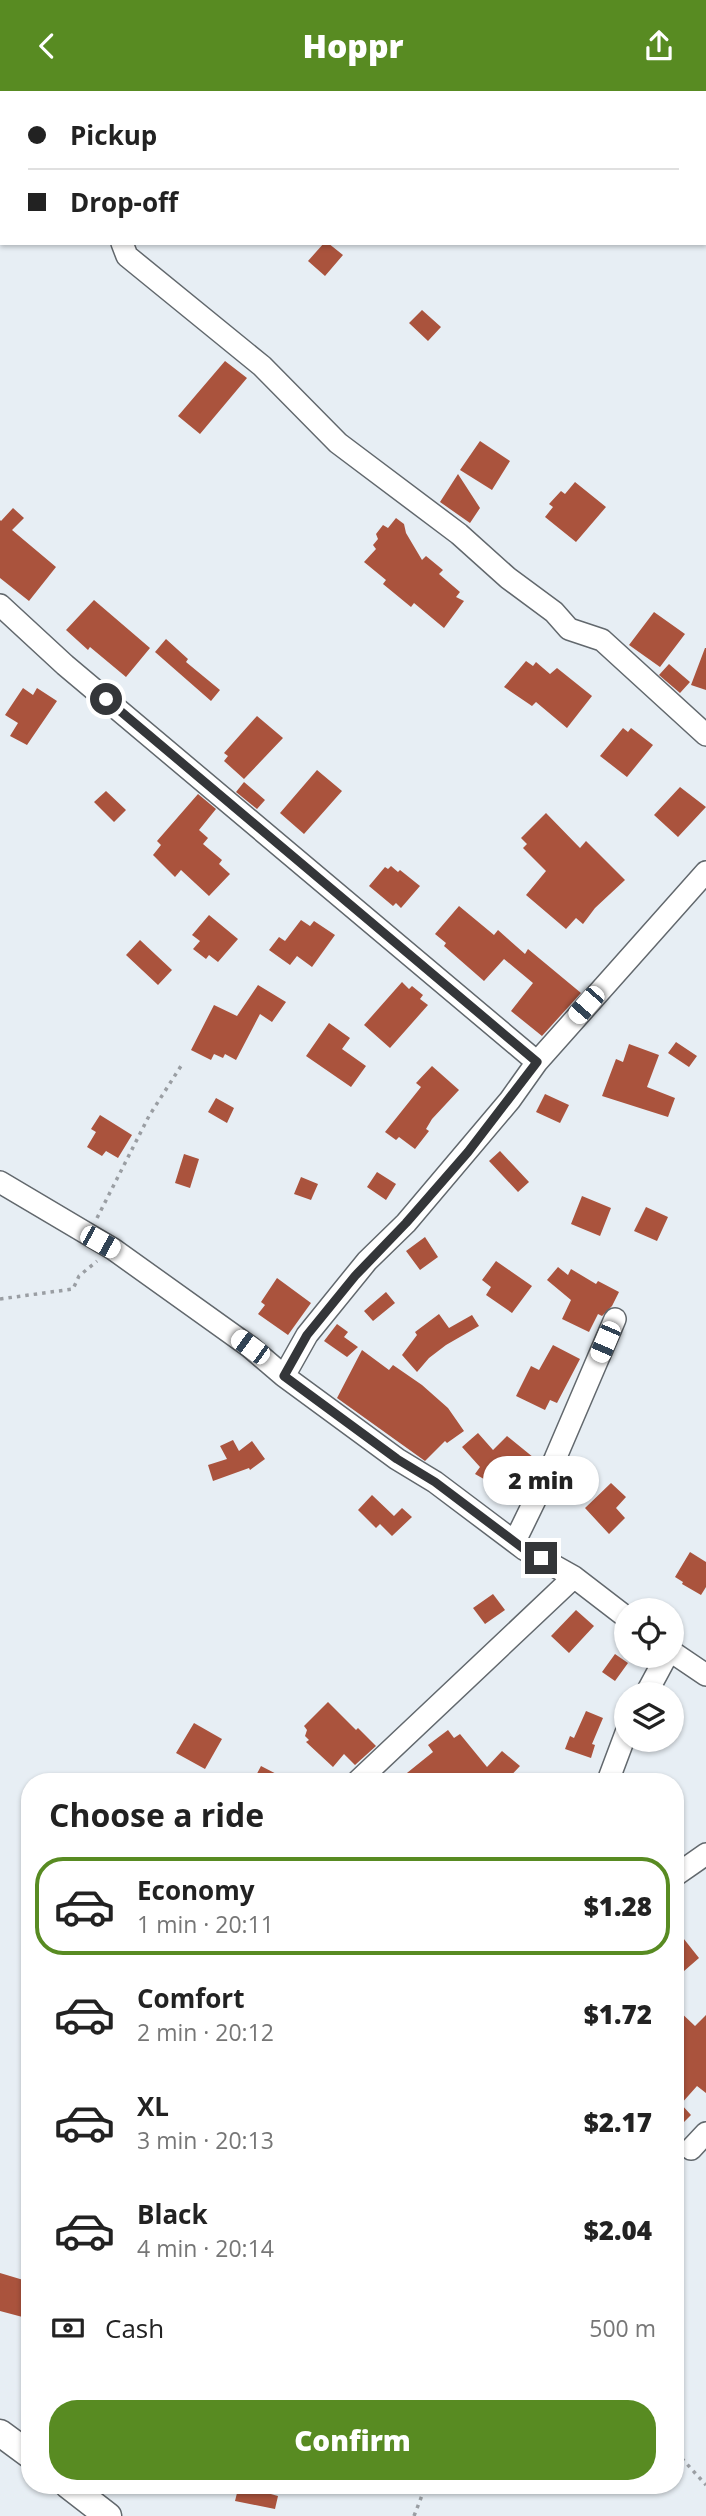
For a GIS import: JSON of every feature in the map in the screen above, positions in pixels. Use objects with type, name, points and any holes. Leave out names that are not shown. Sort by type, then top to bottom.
[{"type":"street","points":[[123,245],[127,256],[262,366],[338,443],[459,534],[508,578],[554,613],[569,629],[602,640],[610,646],[706,735]]},
{"type":"street","points":[[0,605],[65,665],[537,1062]]},
{"type":"street","points":[[284,1376],[307,1335],[367,1261],[406,1223],[468,1152],[537,1062],[706,872]]},
{"type":"street","points":[[0,1182],[113,1249],[250,1347],[284,1376],[397,1459],[435,1482],[515,1542],[574,1577],[614,1608]]},
{"type":"street","points":[[515,1542],[555,1459],[614,1319]]},
{"type":"street","points":[[366,1773],[574,1577]]},
{"type":"street","points":[[684,1660],[706,1675]]},
{"type":"street","points":[[611,1773],[619,1752]]},
{"type":"street","points":[[684,1869],[706,1854]]},
{"type":"street","points":[[691,2149],[706,2133]]},
{"type":"street","points":[[0,2433],[21,2448]]},
{"type":"street","points":[[80,2494],[108,2516]]},
{"type":"path","points":[[88,1235],[149,1116],[181,1066]]},
{"type":"path","points":[[0,1299],[74,1289],[79,1276],[113,1249]]},
{"type":"path","points":[[684,2461],[706,2485]]},
{"type":"path","points":[[414,2516],[423,2494]]},
{"type":"building","points":[[322,245],[330,245],[343,255],[325,276],[308,261]]},
{"type":"building","points":[[422,310],[441,327],[428,341],[409,323]]},
{"type":"building","points":[[225,361],[247,378],[200,434],[178,416]]},
{"type":"building","points":[[480,441],[510,461],[492,490],[460,470]]},
{"type":"building","points":[[458,474],[480,508],[470,523],[440,502]]},
{"type":"building","points":[[575,482],[606,507],[576,542],[545,517],[553,507],[549,504],[561,491],[565,494]]},
{"type":"building","points":[[13,508],[24,518],[12,530],[56,567],[29,601],[0,578],[0,520]]},
{"type":"building","points":[[396,518],[404,524],[406,533],[422,560],[426,556],[443,570],[439,574],[460,592],[456,597],[464,601],[444,628],[414,603],[411,607],[383,584],[386,580],[364,562],[376,549],[373,545],[378,539],[376,534],[383,525],[388,528]]},
{"type":"building","points":[[94,600],[150,648],[126,677],[90,647],[88,650],[66,630]]},
{"type":"building","points":[[654,612],[685,634],[660,667],[629,645]]},
{"type":"building","points":[[166,639],[188,659],[186,662],[220,690],[211,701],[155,652]]},
{"type":"building","points":[[706,648],[706,690],[691,685]]},
{"type":"building","points":[[526,661],[533,666],[536,662],[550,674],[557,668],[592,696],[567,728],[536,702],[532,706],[504,687]]},
{"type":"building","points":[[669,664],[690,682],[680,693],[659,675]]},
{"type":"building","points":[[23,688],[33,695],[37,688],[57,701],[27,745],[10,736],[18,723],[5,715]]},
{"type":"building","points":[[257,716],[283,738],[244,779],[224,761],[228,756],[224,753]]},
{"type":"building","points":[[623,728],[628,732],[631,728],[653,745],[627,777],[600,756]]},
{"type":"building","points":[[317,770],[342,791],[304,834],[280,813]]},
{"type":"building","points":[[244,782],[265,800],[257,809],[236,792]]},
{"type":"building","points":[[680,787],[706,807],[678,837],[654,815]]},
{"type":"building","points":[[106,791],[126,810],[114,822],[94,802]]},
{"type":"building","points":[[198,794],[216,809],[199,830],[208,838],[203,844],[222,860],[219,864],[230,874],[209,896],[181,870],[175,877],[153,855],[161,845],[157,841]]},
{"type":"building","points":[[546,813],[580,848],[586,841],[625,880],[595,908],[583,924],[576,918],[566,929],[526,895],[546,871],[523,848],[527,844],[521,838]]},
{"type":"building","points":[[391,866],[420,886],[401,908],[396,903],[393,906],[369,886],[385,867],[388,869]]},
{"type":"building","points":[[459,906],[494,935],[498,930],[525,954],[528,949],[581,993],[542,1036],[511,1011],[533,983],[504,959],[484,981],[444,946],[446,943],[435,934]]},
{"type":"building","points":[[209,915],[238,939],[218,962],[209,955],[206,959],[193,949],[200,941],[192,935]]},
{"type":"building","points":[[301,920],[310,926],[314,921],[335,935],[312,967],[297,956],[290,965],[269,950],[279,937],[285,941]]},
{"type":"building","points":[[140,940],[172,970],[158,985],[126,955]]},
{"type":"building","points":[[402,982],[409,989],[412,986],[423,995],[420,999],[428,1005],[390,1048],[364,1025]]},
{"type":"building","points":[[258,985],[286,1002],[272,1022],[260,1014],[236,1060],[225,1054],[223,1058],[214,1054],[211,1060],[191,1050],[214,1005],[237,1016]]},
{"type":"building","points":[[329,1023],[350,1038],[342,1049],[366,1066],[351,1087],[306,1056]]},
{"type":"building","points":[[676,1042],[697,1056],[689,1067],[668,1053]]},
{"type":"building","points":[[629,1044],[659,1055],[647,1087],[675,1098],[668,1117],[602,1096],[616,1059],[623,1062]]},
{"type":"building","points":[[432,1066],[459,1090],[432,1119],[426,1129],[429,1131],[415,1149],[399,1137],[396,1140],[385,1132],[421,1087],[416,1083]]},
{"type":"building","points":[[545,1094],[569,1105],[560,1123],[536,1112]]},
{"type":"building","points":[[216,1098],[234,1108],[227,1123],[208,1112]]},
{"type":"building","points":[[100,1115],[132,1135],[118,1158],[106,1151],[102,1156],[87,1147],[96,1132],[91,1129]]},
{"type":"building","points":[[500,1151],[529,1182],[518,1192],[489,1161]]},
{"type":"building","points":[[184,1154],[199,1159],[190,1188],[175,1183]]},
{"type":"building","points":[[377,1172],[396,1184],[386,1200],[367,1187]]},
{"type":"building","points":[[301,1177],[318,1184],[311,1200],[294,1194]]},
{"type":"building","points":[[582,1196],[611,1208],[600,1236],[571,1224]]},
{"type":"building","points":[[646,1207],[668,1217],[657,1241],[634,1231]]},
{"type":"building","points":[[425,1237],[438,1257],[420,1270],[406,1251]]},
{"type":"building","points":[[496,1261],[532,1286],[512,1313],[486,1295],[491,1287],[482,1280]]},
{"type":"building","points":[[558,1267],[568,1275],[571,1269],[596,1284],[598,1281],[619,1292],[612,1306],[602,1316],[598,1314],[589,1332],[562,1319],[571,1300],[547,1280]]},
{"type":"building","points":[[277,1278],[311,1303],[288,1335],[258,1314],[265,1305],[261,1302]]},
{"type":"building","points":[[386,1292],[395,1303],[373,1321],[364,1311]]},
{"type":"building","points":[[439,1314],[449,1328],[472,1315],[479,1326],[446,1345],[417,1372],[402,1355],[417,1335],[415,1332]]},
{"type":"building","points":[[337,1324],[348,1332],[344,1337],[358,1347],[347,1357],[324,1341]]},
{"type":"building","points":[[553,1345],[580,1359],[557,1403],[550,1400],[545,1410],[516,1396],[531,1366],[539,1370]]},
{"type":"building","points":[[362,1350],[389,1370],[393,1365],[422,1385],[448,1408],[464,1431],[447,1443],[445,1441],[425,1461],[337,1398]]},
{"type":"building","points":[[478,1433],[493,1450],[507,1436],[539,1462],[520,1501],[517,1500],[516,1503],[494,1492],[498,1487],[475,1474],[480,1467],[462,1447]]},
{"type":"building","points":[[233,1440],[239,1451],[252,1441],[265,1459],[250,1470],[249,1468],[213,1481],[208,1465],[227,1459],[220,1446]]},
{"type":"building","points":[[611,1483],[626,1497],[616,1508],[625,1518],[609,1534],[585,1508]]},
{"type":"building","points":[[372,1495],[394,1516],[402,1508],[412,1517],[392,1536],[380,1524],[376,1528],[358,1510]]},
{"type":"building","points":[[690,1552],[706,1562],[706,1587],[701,1595],[675,1577]]},
{"type":"building","points":[[493,1594],[505,1610],[485,1624],[473,1608]]},
{"type":"building","points":[[576,1610],[594,1626],[569,1653],[551,1636]]},
{"type":"building","points":[[614,1655],[614,1668],[624,1668],[615,1681],[602,1672]]},
{"type":"building","points":[[328,1702],[376,1746],[355,1765],[344,1754],[333,1767],[306,1742],[309,1740],[305,1736],[307,1730],[304,1726]]},
{"type":"building","points":[[586,1711],[603,1718],[592,1744],[595,1745],[591,1758],[565,1749],[570,1736],[574,1738]]},
{"type":"building","points":[[194,1723],[222,1739],[205,1769],[176,1753]]},
{"type":"building","points":[[448,1730],[454,1738],[460,1734],[487,1767],[502,1751],[520,1766],[513,1773],[407,1773],[433,1752],[428,1745]]},
{"type":"building","points":[[261,1766],[275,1773],[257,1773]]},
{"type":"building","points":[[684,1939],[699,1958],[684,1971]]},
{"type":"building","points":[[706,2015],[706,2093],[697,2086],[684,2101],[684,2016],[695,2026]]},
{"type":"building","points":[[684,2107],[691,2115],[684,2122]]},
{"type":"building","points":[[0,2273],[21,2279],[21,2317],[0,2311]]},
{"type":"building","points":[[237,2494],[278,2496],[275,2509],[235,2501]]},
{"type":"route","points":[[106,699],[537,1062],[468,1152],[406,1223],[367,1261],[307,1335],[284,1376],[397,1459],[435,1482],[524,1549],[541,1558]]}]
